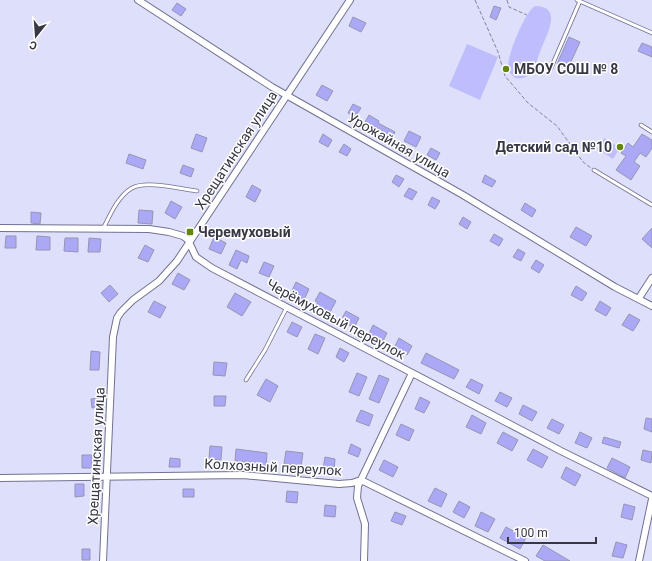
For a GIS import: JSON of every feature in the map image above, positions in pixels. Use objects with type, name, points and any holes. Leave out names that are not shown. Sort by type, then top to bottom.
[{"type":"street","name":"Урожайная улица","points":[[138,0],[211,49],[272,87],[463,195],[615,287],[652,306]]},
{"type":"street","name":"Хрещатинская улица","points":[[103,561],[113,337],[117,318],[133,300],[170,271],[286,94],[350,0]]},
{"type":"street","name":"Черёмуховый переулок","points":[[0,228],[149,229],[183,236],[188,240],[196,257],[202,262],[561,451],[652,497]]},
{"type":"street","points":[[639,298],[652,278]]},
{"type":"street","points":[[364,561],[365,524],[357,492],[361,480],[412,372]]},
{"type":"street","name":"Колхозный переулок","points":[[0,478],[243,474],[339,484],[352,483],[361,480],[525,561]]},
{"type":"street","points":[[639,561],[652,497]]},
{"type":"lane","points":[[551,68],[579,0],[652,33]]},
{"type":"lane","points":[[641,125],[652,132]]},
{"type":"lane","points":[[594,170],[652,206]]},
{"type":"lane","points":[[103,229],[111,213],[123,196],[132,188],[149,185],[197,191]]},
{"type":"lane","points":[[246,380],[265,350],[287,307]]},
{"type":"path","points":[[475,0],[498,52],[505,76],[528,103],[557,126],[583,162],[594,170]]},
{"type":"path","points":[[507,0],[509,7],[527,15]]},
{"type":"shaded area","points":[[535,6],[544,7],[549,11],[551,23],[533,70],[524,78],[515,78],[508,71],[510,57],[521,26]]},
{"type":"shaded area","points":[[467,44],[498,57],[480,100],[449,86]]},
{"type":"shaded area","points":[[604,138],[620,148],[613,159],[597,149]]},
{"type":"building","points":[[177,3],[186,9],[181,16],[172,10]]},
{"type":"building","points":[[494,6],[501,8],[496,20],[490,17]]},
{"type":"building","points":[[353,17],[366,23],[361,32],[349,26]]},
{"type":"building","points":[[569,37],[580,42],[568,68],[557,64]]},
{"type":"building","points":[[642,43],[652,47],[652,57],[638,51]]},
{"type":"building","points":[[322,85],[333,91],[327,101],[316,95]]},
{"type":"building","points":[[353,104],[361,108],[355,117],[348,113]]},
{"type":"building","points":[[369,115],[379,121],[378,123],[395,132],[392,139],[381,133],[383,131],[365,122]]},
{"type":"building","points":[[409,131],[421,137],[416,147],[404,141]]},
{"type":"building","points":[[196,134],[207,138],[202,152],[191,148]]},
{"type":"building","points":[[323,134],[332,140],[328,147],[319,142]]},
{"type":"building","points":[[642,134],[652,140],[652,148],[646,157],[640,153],[634,162],[640,166],[631,180],[616,170],[626,156],[621,153],[628,143],[633,147]]},
{"type":"building","points":[[344,144],[351,149],[347,156],[339,152]]},
{"type":"building","points":[[431,148],[440,153],[436,160],[427,155]]},
{"type":"building","points":[[129,154],[146,160],[143,169],[126,163]]},
{"type":"building","points":[[183,165],[194,169],[191,177],[180,173]]},
{"type":"building","points":[[396,175],[404,179],[399,187],[392,182]]},
{"type":"building","points":[[485,175],[496,181],[492,187],[482,182]]},
{"type":"building","points":[[252,185],[261,190],[255,202],[246,197]]},
{"type":"building","points":[[409,188],[417,192],[412,200],[404,196]]},
{"type":"building","points":[[432,197],[440,201],[435,209],[428,205]]},
{"type":"building","points":[[171,201],[182,207],[175,219],[165,213]]},
{"type":"building","points":[[525,203],[536,210],[532,217],[521,210]]},
{"type":"building","points":[[139,210],[153,211],[152,224],[138,223]]},
{"type":"building","points":[[31,212],[41,213],[40,224],[31,223]]},
{"type":"building","points":[[463,217],[471,222],[467,229],[459,224]]},
{"type":"building","points":[[576,227],[592,236],[586,246],[570,237]]},
{"type":"building","points":[[652,228],[652,248],[642,239]]},
{"type":"building","points":[[494,234],[503,239],[499,246],[490,241]]},
{"type":"building","points":[[6,236],[16,236],[16,248],[5,248]]},
{"type":"building","points":[[37,236],[50,237],[50,250],[36,250]]},
{"type":"building","points":[[214,237],[226,243],[221,254],[209,249]]},
{"type":"building","points":[[65,238],[78,238],[78,252],[64,251]]},
{"type":"building","points":[[89,238],[101,239],[100,252],[88,252]]},
{"type":"building","points":[[145,245],[154,250],[148,262],[138,258]]},
{"type":"building","points":[[518,249],[525,253],[521,261],[513,257]]},
{"type":"building","points":[[236,250],[249,256],[247,263],[241,260],[237,269],[229,265]]},
{"type":"building","points":[[536,260],[544,265],[539,273],[531,268]]},
{"type":"building","points":[[264,262],[274,266],[269,277],[259,273]]},
{"type":"building","points":[[178,273],[190,280],[184,290],[172,284]]},
{"type":"building","points":[[296,282],[309,289],[303,302],[290,295]]},
{"type":"building","points":[[110,285],[118,294],[109,302],[101,293]]},
{"type":"building","points":[[576,286],[587,293],[582,301],[571,295]]},
{"type":"building","points":[[320,292],[336,301],[330,312],[316,305],[318,302],[315,301]]},
{"type":"building","points":[[235,293],[251,302],[242,316],[227,307]]},
{"type":"building","points":[[154,301],[166,307],[160,318],[148,312]]},
{"type":"building","points":[[600,301],[611,308],[606,316],[595,310]]},
{"type":"building","points":[[346,311],[359,318],[354,328],[341,320]]},
{"type":"building","points":[[629,314],[640,320],[633,331],[622,325]]},
{"type":"building","points":[[292,322],[302,327],[297,337],[287,332]]},
{"type":"building","points":[[373,325],[387,333],[382,343],[368,336]]},
{"type":"building","points":[[315,334],[325,338],[318,354],[308,349]]},
{"type":"building","points":[[399,338],[412,346],[407,355],[394,348]]},
{"type":"building","points":[[340,348],[349,353],[344,362],[336,357]]},
{"type":"building","points":[[91,351],[100,352],[99,370],[90,370]]},
{"type":"building","points":[[426,353],[459,370],[454,379],[421,363]]},
{"type":"building","points":[[214,362],[227,363],[225,376],[213,375]]},
{"type":"building","points":[[357,373],[367,377],[359,396],[349,392]]},
{"type":"building","points":[[379,375],[389,379],[379,403],[369,399]]},
{"type":"building","points":[[266,379],[278,386],[270,402],[257,395]]},
{"type":"building","points":[[471,379],[483,385],[479,394],[466,387]]},
{"type":"building","points":[[500,392],[512,398],[507,407],[495,401]]},
{"type":"building","points":[[214,396],[226,396],[225,406],[214,406]]},
{"type":"building","points":[[420,397],[430,402],[424,413],[415,409]]},
{"type":"building","points":[[100,398],[101,407],[92,408],[91,399]]},
{"type":"building","points":[[523,405],[537,412],[532,421],[519,414]]},
{"type":"building","points":[[361,410],[373,415],[369,426],[356,421]]},
{"type":"building","points":[[472,415],[486,423],[481,434],[466,427]]},
{"type":"building","points":[[646,418],[652,419],[652,432],[644,429]]},
{"type":"building","points":[[552,419],[564,425],[559,434],[547,428]]},
{"type":"building","points":[[401,424],[414,430],[409,441],[396,435]]},
{"type":"building","points":[[503,432],[518,440],[512,451],[497,443]]},
{"type":"building","points":[[580,432],[592,438],[587,448],[575,443]]},
{"type":"building","points":[[604,437],[621,442],[619,448],[602,443]]},
{"type":"building","points":[[351,444],[361,449],[358,457],[348,453]]},
{"type":"building","points":[[210,446],[222,447],[221,460],[209,459]]},
{"type":"building","points":[[236,449],[267,453],[266,466],[256,465],[256,463],[235,461]]},
{"type":"building","points":[[533,449],[548,457],[542,468],[527,460]]},
{"type":"building","points":[[643,450],[652,452],[651,463],[641,460]]},
{"type":"building","points":[[286,451],[303,453],[301,466],[284,464]]},
{"type":"building","points":[[82,455],[92,455],[92,468],[82,468]]},
{"type":"building","points":[[325,457],[335,459],[334,471],[323,469]]},
{"type":"building","points":[[170,458],[180,459],[180,467],[169,467]]},
{"type":"building","points":[[612,458],[630,467],[625,478],[607,468]]},
{"type":"building","points":[[384,460],[398,467],[393,477],[379,470]]},
{"type":"building","points":[[566,467],[581,475],[575,486],[561,478]]},
{"type":"building","points":[[75,484],[84,484],[84,496],[75,497]]},
{"type":"building","points":[[435,488],[447,494],[441,507],[428,501]]},
{"type":"building","points":[[183,489],[194,489],[194,497],[183,497]]},
{"type":"building","points":[[287,491],[298,492],[297,503],[286,502]]},
{"type":"building","points":[[459,501],[470,507],[464,518],[453,512]]},
{"type":"building","points":[[624,504],[635,507],[632,520],[621,517]]},
{"type":"building","points":[[325,505],[336,506],[335,517],[324,516]]},
{"type":"building","points":[[395,512],[406,516],[402,525],[391,521]]},
{"type":"building","points":[[481,512],[495,519],[488,532],[475,526]]},
{"type":"building","points":[[506,527],[526,538],[520,549],[500,538]]},
{"type":"building","points":[[616,542],[627,545],[623,558],[612,556]]},
{"type":"building","points":[[543,545],[570,561],[545,561],[536,556]]},
{"type":"building","points":[[82,549],[90,549],[90,560],[82,560]]},
{"type":"place","name":"МБОУ СОШ № 8","points":[[506,69]]},
{"type":"place","name":"Детский сад №10","points":[[620,147]]},
{"type":"place","name":"Черемуховый","points":[[190,232]]}]
